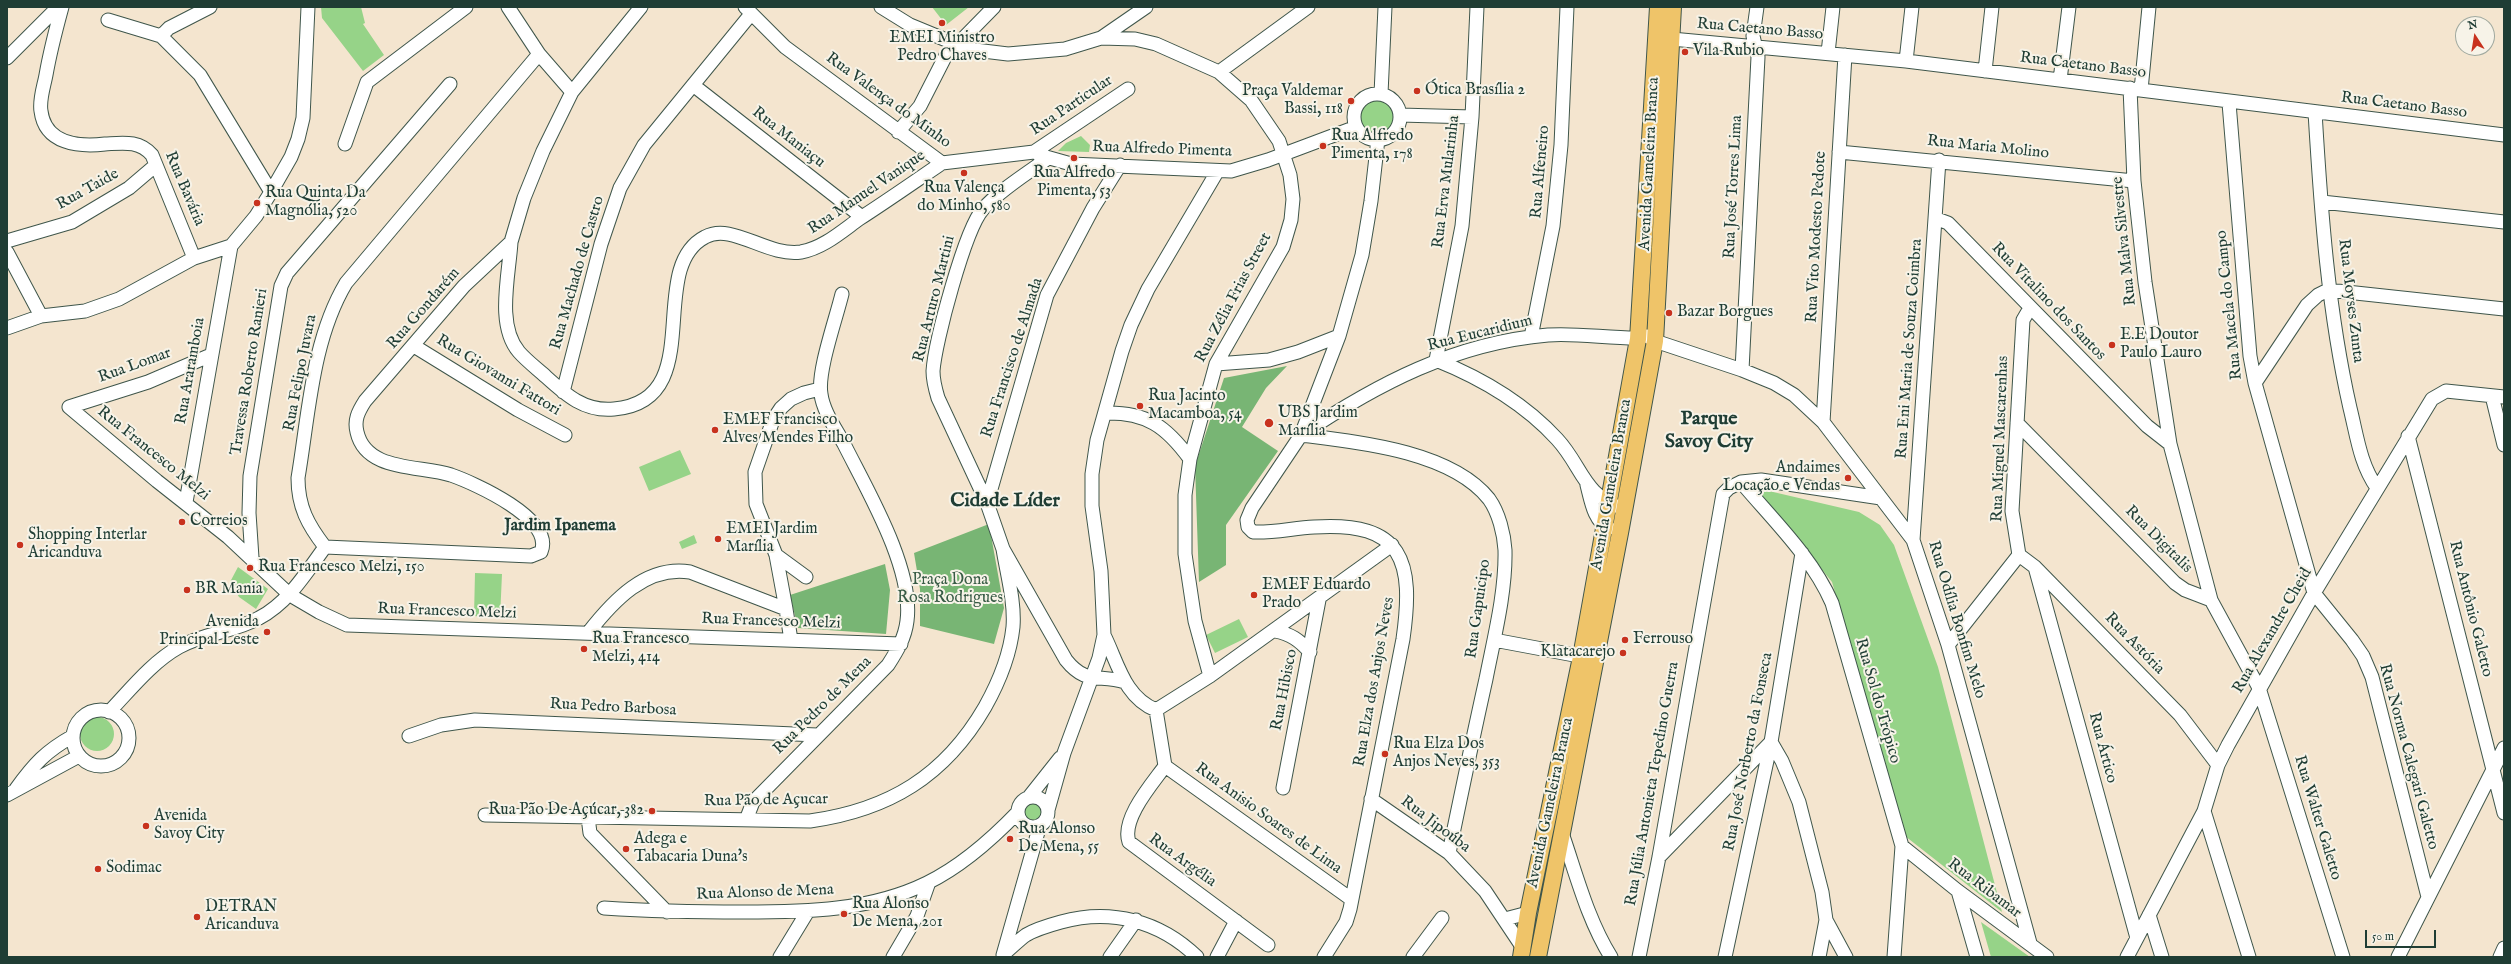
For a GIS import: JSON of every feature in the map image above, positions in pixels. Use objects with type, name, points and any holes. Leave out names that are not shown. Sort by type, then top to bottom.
[{"type":"main road","name":"Avenida Gameleira Branca","points":[[1522,952],[1528,913],[1550,812],[1620,533],[1655,341],[1664,38],[1658,7]]},
{"type":"main road","name":"Avenida Gameleira Branca","points":[[1538,957],[1567,816],[1604,526],[1638,339],[1664,38],[1673,7]]},
{"type":"main road","points":[[1550,812],[1567,816]]},
{"type":"street","points":[[7,58],[58,7]]},
{"type":"street","name":"Rua Bavária","points":[[62,7],[43,92],[41,111],[46,127],[59,139],[71,144],[88,146],[136,143],[146,147],[152,155],[194,258]]},
{"type":"street","points":[[161,36],[169,28],[210,7]]},
{"type":"street","points":[[7,328],[41,316],[85,311],[119,299],[194,258],[231,246],[256,216],[291,157],[303,118],[308,7]]},
{"type":"street","points":[[345,144],[367,82],[466,7]]},
{"type":"street","points":[[508,7],[539,54],[572,92]]},
{"type":"street","points":[[511,242],[524,198],[543,151],[572,92],[641,7]]},
{"type":"street","name":"Rua Zélia Frias Street","points":[[881,7],[910,26],[975,50],[1008,54],[1035,53],[1065,49],[1101,38],[1135,39],[1156,44],[1219,72],[1251,100],[1272,128],[1284,153],[1293,199],[1291,220],[1283,247],[1216,364],[1190,459],[1184,496],[1185,554],[1195,621],[1210,676]]},
{"type":"street","points":[[898,132],[920,106],[945,57],[956,44],[994,7]]},
{"type":"street","points":[[1101,38],[1146,7]]},
{"type":"street","points":[[1219,72],[1308,7]]},
{"type":"street","points":[[1381,94],[1384,7]]},
{"type":"street","name":"Rua Erva Mularinha","points":[[1436,360],[1462,226],[1472,117],[1477,7]]},
{"type":"street","name":"Rua Alfeneiro","points":[[1531,337],[1553,226],[1561,145],[1567,7]]},
{"type":"street","name":"Rua José Torres Lima","points":[[1742,370],[1758,57],[1753,36],[1757,7]]},
{"type":"street","points":[[1828,53],[1833,7]]},
{"type":"street","points":[[1906,61],[1912,7]]},
{"type":"street","points":[[1985,71],[1992,7]]},
{"type":"street","points":[[2060,80],[2069,7]]},
{"type":"street","name":"Rua Malva Silvestre","points":[[2150,7],[2135,89],[2134,181],[2145,282],[2170,444],[2211,600]]},
{"type":"street","name":"Rua Machado de Castro","points":[[563,392],[601,244],[620,188],[644,145],[693,85],[748,10]]},
{"type":"street","name":"Rua Valença do Minho","points":[[748,10],[784,47],[942,163],[1034,152]]},
{"type":"street","points":[[108,20],[161,36],[200,75],[271,192]]},
{"type":"street","name":"Rua Caetano Basso","points":[[1664,38],[1906,61],[2135,89],[2229,103],[2504,135]]},
{"type":"street","name":"Rua Felipo Juvara","points":[[325,547],[304,515],[298,494],[298,478],[319,351],[328,317],[346,283],[539,54]]},
{"type":"street","name":"Rua Vito Modesto Pedote","points":[[1823,422],[1845,55]]},
{"type":"street","name":"Travessa Roberto Ranieri","points":[[252,558],[249,513],[250,476],[281,286],[288,273],[450,84]]},
{"type":"street","name":"Rua Maniaçu","points":[[693,85],[862,217]]},
{"type":"street","name":"Rua Particular","points":[[1034,152],[1128,89]]},
{"type":"street","points":[[1381,94],[1394,102],[1400,115],[1396,129],[1385,138],[1378,140],[1365,136],[1356,127],[1354,113],[1361,100],[1367,96],[1381,94]]},
{"type":"street","name":"Rua Macela do Campo","points":[[2229,103],[2250,356],[2255,383],[2314,593]]},
{"type":"street","name":"Rua Moyses Zunta","points":[[2315,112],[2328,290],[2340,366],[2362,463],[2377,488]]},
{"type":"street","points":[[1400,115],[1472,117]]},
{"type":"street","name":"Rua Alfredo Pimenta","points":[[1034,152],[1048,158],[1071,164],[1120,165],[1217,172],[1231,171],[1250,166],[1356,127]]},
{"type":"street","points":[[1156,710],[1210,676],[1275,631],[1392,545],[1374,534],[1342,526],[1259,532],[1250,530],[1247,520],[1252,508],[1301,436],[1339,336],[1362,255],[1371,201],[1378,140]]},
{"type":"street","name":"Rua Maria Molino","points":[[1839,152],[1940,160],[2134,181]]},
{"type":"street","name":"Rua Arturo Martini","points":[[1048,158],[997,197],[976,219],[969,234],[936,352],[933,383],[938,398],[987,503],[1003,549],[1066,660],[1075,672],[1092,678]]},
{"type":"street","name":"Rua Eni Maria de Souza Coimbra","points":[[1913,540],[1940,160]]},
{"type":"street","name":"Rua Manuel Vanique","points":[[511,242],[505,323],[519,352],[563,392],[587,407],[604,410],[623,408],[640,402],[653,392],[666,372],[672,348],[676,293],[682,264],[686,253],[706,236],[718,232],[729,233],[769,249],[798,252],[814,249],[942,163]]},
{"type":"street","name":"Rua Taide","points":[[7,241],[72,222],[129,188],[156,165]]},
{"type":"street","name":"Rua Francisco de Almada","points":[[987,503],[1047,295],[1093,208],[1120,165]]},
{"type":"street","points":[[1003,955],[1040,826],[1046,820],[1064,753],[1092,678],[1104,635],[1100,571],[1092,506],[1093,468],[1097,440],[1122,351],[1148,289],[1217,172]]},
{"type":"street","points":[[2322,202],[2504,222]]},
{"type":"street","name":"Rua Vitalino dos Santos","points":[[1937,219],[1948,223],[2147,426],[2170,444]]},
{"type":"street","name":"Rua Gondarém","points":[[325,547],[531,556],[541,552],[543,544],[538,529],[510,505],[475,484],[449,475],[382,461],[373,457],[359,441],[356,422],[360,408],[464,286],[511,242]]},
{"type":"street","name":"Rua Araramboia","points":[[186,502],[231,246]]},
{"type":"street","points":[[7,252],[41,316]]},
{"type":"street","points":[[2255,383],[2307,305],[2318,295],[2328,290],[2504,309]]},
{"type":"street","name":"Rua Pedro de Mena","points":[[746,820],[753,802],[817,734],[873,682],[901,644],[907,621],[908,605],[899,561],[869,493],[826,409],[820,389],[842,294]]},
{"type":"street","name":"Rua Miguel Mascarenhas","points":[[2019,555],[2012,510],[2023,320],[2030,308]]},
{"type":"street","name":"Rua Eucaridium","points":[[1301,436],[1388,383],[1436,360],[1531,337],[1590,334],[1638,339],[1644,345],[1650,345],[1655,341]]},
{"type":"street","points":[[1216,364],[1269,360],[1298,352],[1339,336]]},
{"type":"street","name":"Rua Odília Bonfim Melo","points":[[1655,341],[1742,370],[1774,383],[1794,395],[1823,422],[1913,540],[1948,645],[2030,944]]},
{"type":"street","name":"Rua Giovanni Fattori","points":[[414,346],[518,410],[565,435]]},
{"type":"street","name":"Rua Lomar","points":[[69,407],[148,382],[211,355]]},
{"type":"street","points":[[1436,360],[1475,377],[1529,413],[1558,440],[1587,485],[1608,504],[1624,509]]},
{"type":"street","points":[[791,640],[776,555],[756,504],[755,472],[773,420],[781,408],[791,399],[804,393],[820,389]]},
{"type":"street","name":"Rua Alexandre Cheid","points":[[2127,957],[2204,811],[2218,765],[2259,688],[2314,593],[2432,398],[2438,393],[2464,391],[2498,396]]},
{"type":"street","points":[[2498,396],[2504,445]]},
{"type":"street","name":"Rua Francesco Melzi","points":[[69,407],[157,481],[186,502],[252,558],[290,594],[318,612],[347,625],[901,644]]},
{"type":"street","points":[[1105,413],[1125,412],[1158,425],[1173,437],[1190,459]]},
{"type":"street","name":"Rua Digitalis","points":[[2017,423],[2175,583],[2185,590],[2211,600]]},
{"type":"street","name":"Rua Gapuicipo","points":[[1301,436],[1385,447],[1432,462],[1473,484],[1488,499],[1497,513],[1505,551],[1494,640],[1449,853]]},
{"type":"street","name":"Rua Antônio Galetto","points":[[2408,436],[2504,813]]},
{"type":"street","points":[[1741,482],[1762,480],[1881,498]]},
{"type":"street","name":"Rua Sol do Trópico","points":[[1741,482],[1802,553],[1819,577],[1832,603],[1902,846],[1894,957]]},
{"type":"street","name":"Rua Júlia Antonieta Tepedino Guerra","points":[[1639,957],[1659,857],[1721,499],[1729,488],[1741,482]]},
{"type":"street","points":[[1587,485],[1595,513],[1604,526],[1620,533]]},
{"type":"street","name":"Rua Elza dos Anjos Neves","points":[[1324,957],[1346,922],[1352,899],[1408,603],[1404,568],[1392,545]]},
{"type":"street","points":[[109,712],[168,654],[190,642],[259,619],[290,594],[325,547]]},
{"type":"street","name":"Rua Pão de Açucar","points":[[485,815],[810,821],[855,813],[913,786],[946,760],[966,738],[1000,679],[1007,659],[1013,627],[1011,596],[1003,549]]},
{"type":"street","name":"Rua José Norberto da Fonseca","points":[[1725,957],[1771,742],[1802,553]]},
{"type":"street","points":[[776,555],[806,577]]},
{"type":"street","points":[[1948,645],[2019,555]]},
{"type":"street","name":"Rua Astória","points":[[2019,555],[2035,567],[2180,715],[2218,765]]},
{"type":"street","name":"Rua Ártico","points":[[2035,567],[2137,938]]},
{"type":"street","points":[[588,633],[604,613],[627,592],[660,572],[675,570],[690,572],[786,608]]},
{"type":"street","name":"Rua Norma Calegari Galetto","points":[[2314,593],[2352,640],[2363,656],[2372,677],[2428,897]]},
{"type":"street","name":"Rua Hibisco","points":[[1283,788],[1319,600]]},
{"type":"street","points":[[2211,600],[2259,688]]},
{"type":"street","points":[[1275,631],[1289,634],[1299,640],[1310,652]]},
{"type":"street","points":[[1104,635],[1125,682],[1138,700],[1156,710]]},
{"type":"street","points":[[1494,640],[1588,658]]},
{"type":"street","points":[[1092,678],[1105,677],[1125,682]]},
{"type":"street","name":"Rua Walter Galetto","points":[[2259,688],[2343,957]]},
{"type":"street","points":[[98,710],[109,712],[123,720],[127,727],[129,736],[126,751],[121,758],[106,766],[91,764],[80,756],[76,750],[73,736],[78,723],[89,713],[98,710]]},
{"type":"street","points":[[1156,710],[1165,766]]},
{"type":"street","name":"Rua Pedro Barbosa","points":[[409,736],[448,724],[475,720],[817,734]]},
{"type":"street","points":[[12,792],[36,762],[49,750],[73,736]]},
{"type":"street","points":[[1659,857],[1771,742],[1782,761],[1799,802],[1822,892],[1826,920],[1846,957]]},
{"type":"street","points":[[2398,957],[2504,748]]},
{"type":"street","points":[[1040,826],[1031,827],[1024,823],[1018,812],[1021,803],[1029,797],[1064,753]]},
{"type":"street","points":[[12,792],[29,786],[80,756]]},
{"type":"street","name":"Rua Anisio Soares de Lima","points":[[1165,766],[1352,899]]},
{"type":"street","name":"Rua Argélia","points":[[1165,766],[1129,820],[1127,831],[1129,842],[1268,945]]},
{"type":"street","points":[[1029,797],[1040,798],[1047,805],[1048,810]]},
{"type":"street","name":"Rua Jipoúba","points":[[1371,799],[1449,853],[1485,891],[1505,919],[1522,952]]},
{"type":"street","points":[[2204,811],[2249,957]]},
{"type":"street","name":"Rua Alonso de Mena","points":[[604,908],[667,912],[808,911],[875,901],[928,882],[979,849],[1018,812]]},
{"type":"street","points":[[588,817],[590,833],[667,912]]},
{"type":"street","points":[[1563,836],[1588,911],[1600,940],[1611,957]]},
{"type":"street","name":"Rua Ribamar","points":[[1902,846],[1958,892],[2047,957]]},
{"type":"street","points":[[893,957],[917,916],[928,882]]},
{"type":"street","points":[[1958,892],[1977,957]]},
{"type":"street","points":[[780,957],[808,911]]},
{"type":"street","points":[[1505,919],[1528,913]]},
{"type":"street","points":[[2150,915],[2162,957]]},
{"type":"street","points":[[1003,955],[1027,935],[1068,920],[1106,916],[1136,920],[1156,928],[1184,946],[1197,957]]},
{"type":"street","points":[[1413,957],[1442,918]]},
{"type":"street","points":[[1110,957],[1136,920]]},
{"type":"street","points":[[1818,957],[1826,920]]},
{"type":"street","points":[[1217,957],[1236,921]]},
{"type":"street","points":[[2500,957],[2504,948]]},
{"type":"green space","points":[[321,7],[361,7],[365,23],[363,24],[384,55],[363,71],[322,18]]},
{"type":"green space","points":[[932,7],[969,7],[946,25]]},
{"type":"green space","points":[[1373,98],[1381,98],[1391,103],[1395,110],[1395,124],[1391,131],[1381,136],[1373,136],[1363,131],[1361,128],[1358,121],[1358,113],[1363,103],[1366,101]]},
{"type":"green space","points":[[1081,136],[1090,145],[1089,152],[1058,151],[1066,143]]},
{"type":"green space","points":[[1287,366],[1266,388],[1242,427],[1278,451],[1226,525],[1226,565],[1199,582],[1195,466],[1224,378]]},
{"type":"green space","points":[[680,450],[691,474],[649,491],[639,467]]},
{"type":"green space","points":[[1756,488],[1859,512],[1880,525],[1894,545],[1938,667],[2002,912],[1905,836],[1832,582]]},
{"type":"green space","name":"Praça Dona Rosa Rodrigues","points":[[989,524],[1004,608],[994,644],[920,626],[920,589],[914,553]]},
{"type":"green space","points":[[694,535],[697,543],[682,549],[679,542]]},
{"type":"green space","points":[[885,564],[890,590],[886,634],[798,628],[790,595]]},
{"type":"green space","points":[[238,567],[268,589],[256,609],[239,597],[230,582]]},
{"type":"green space","points":[[475,573],[502,574],[500,618],[474,616]]},
{"type":"green space","points":[[1239,619],[1248,637],[1215,653],[1206,635]]},
{"type":"green space","points":[[94,717],[100,717],[104,718],[111,724],[114,734],[113,741],[107,748],[100,751],[94,751],[90,750],[83,744],[80,737],[80,731],[81,727],[87,720]]},
{"type":"green space","points":[[1033,802],[1039,805],[1042,811],[1039,817],[1033,820],[1027,817],[1024,811],[1027,805]]},
{"type":"green space","points":[[1981,922],[2030,957],[1991,957]]},
{"type":"place","name":"EMEI Ministro Pedro Chaves","points":[[942,23]]},
{"type":"place","name":"Vila Rubio","points":[[1685,52]]},
{"type":"place","name":"Ótica Brasília 2","points":[[1417,91]]},
{"type":"place","name":"Praça Valdemar Bassi, 118","points":[[1351,101]]},
{"type":"place","name":"Rua Alfredo Pimenta, 178","points":[[1323,146]]},
{"type":"place","name":"Rua Alfredo Pimenta, 53","points":[[1074,158]]},
{"type":"place","name":"Rua Valença do Minho, 580","points":[[964,173]]},
{"type":"place","name":"Rua Quinta Da Magnólia, 520","points":[[257,203]]},
{"type":"place","name":"Bazar Borgues","points":[[1669,313]]},
{"type":"place","name":"E.E Doutor Paulo Lauro","points":[[2112,345]]},
{"type":"place","name":"Rua Jacinto Macamboa, 54","points":[[1140,406]]},
{"type":"place","name":"UBS Jardim Marília","points":[[1269,423]]},
{"type":"place","name":"EMEF Francisco Alves Mendes Filho","points":[[715,430]]},
{"type":"place","name":"Andaimes Locação e Vendas","points":[[1848,478]]},
{"type":"place","name":"Correios","points":[[182,522]]},
{"type":"place","name":"EMEI Jardim Marília","points":[[718,539]]},
{"type":"place","name":"Shopping Interlar Aricanduva","points":[[20,545]]},
{"type":"place","name":"Rua Francesco Melzi, 150","points":[[250,568]]},
{"type":"place","name":"BR Mania","points":[[187,590]]},
{"type":"place","name":"EMEF Eduardo Prado","points":[[1254,595]]},
{"type":"place","name":"Avenida Principal Leste","points":[[267,632]]},
{"type":"place","name":"Ferrouso","points":[[1625,640]]},
{"type":"place","name":"Rua Francesco Melzi, 414","points":[[584,649]]},
{"type":"place","name":"Klatacarejo","points":[[1623,653]]},
{"type":"place","name":"Rua Elza Dos Anjos Neves, 353","points":[[1385,754]]},
{"type":"place","name":"Rua Pão De Açúcar, 382","points":[[652,811]]},
{"type":"place","name":"Avenida Savoy City","points":[[146,826]]},
{"type":"place","name":"Rua Alonso De Mena, 55","points":[[1010,839]]},
{"type":"place","name":"Adega e Tabacaria Duna's","points":[[626,849]]},
{"type":"place","name":"Sodimac","points":[[98,869]]},
{"type":"place","name":"Rua Alonso De Mena, 201","points":[[844,914]]},
{"type":"place","name":"DETRAN Aricanduva","points":[[197,917]]},
{"type":"district","name":"Parque Savoy City","points":[[1709,432]]},
{"type":"district","name":"Cidade Líder","points":[[1005,502]]},
{"type":"district","name":"Jardim Ipanema","points":[[560,527]]}]
